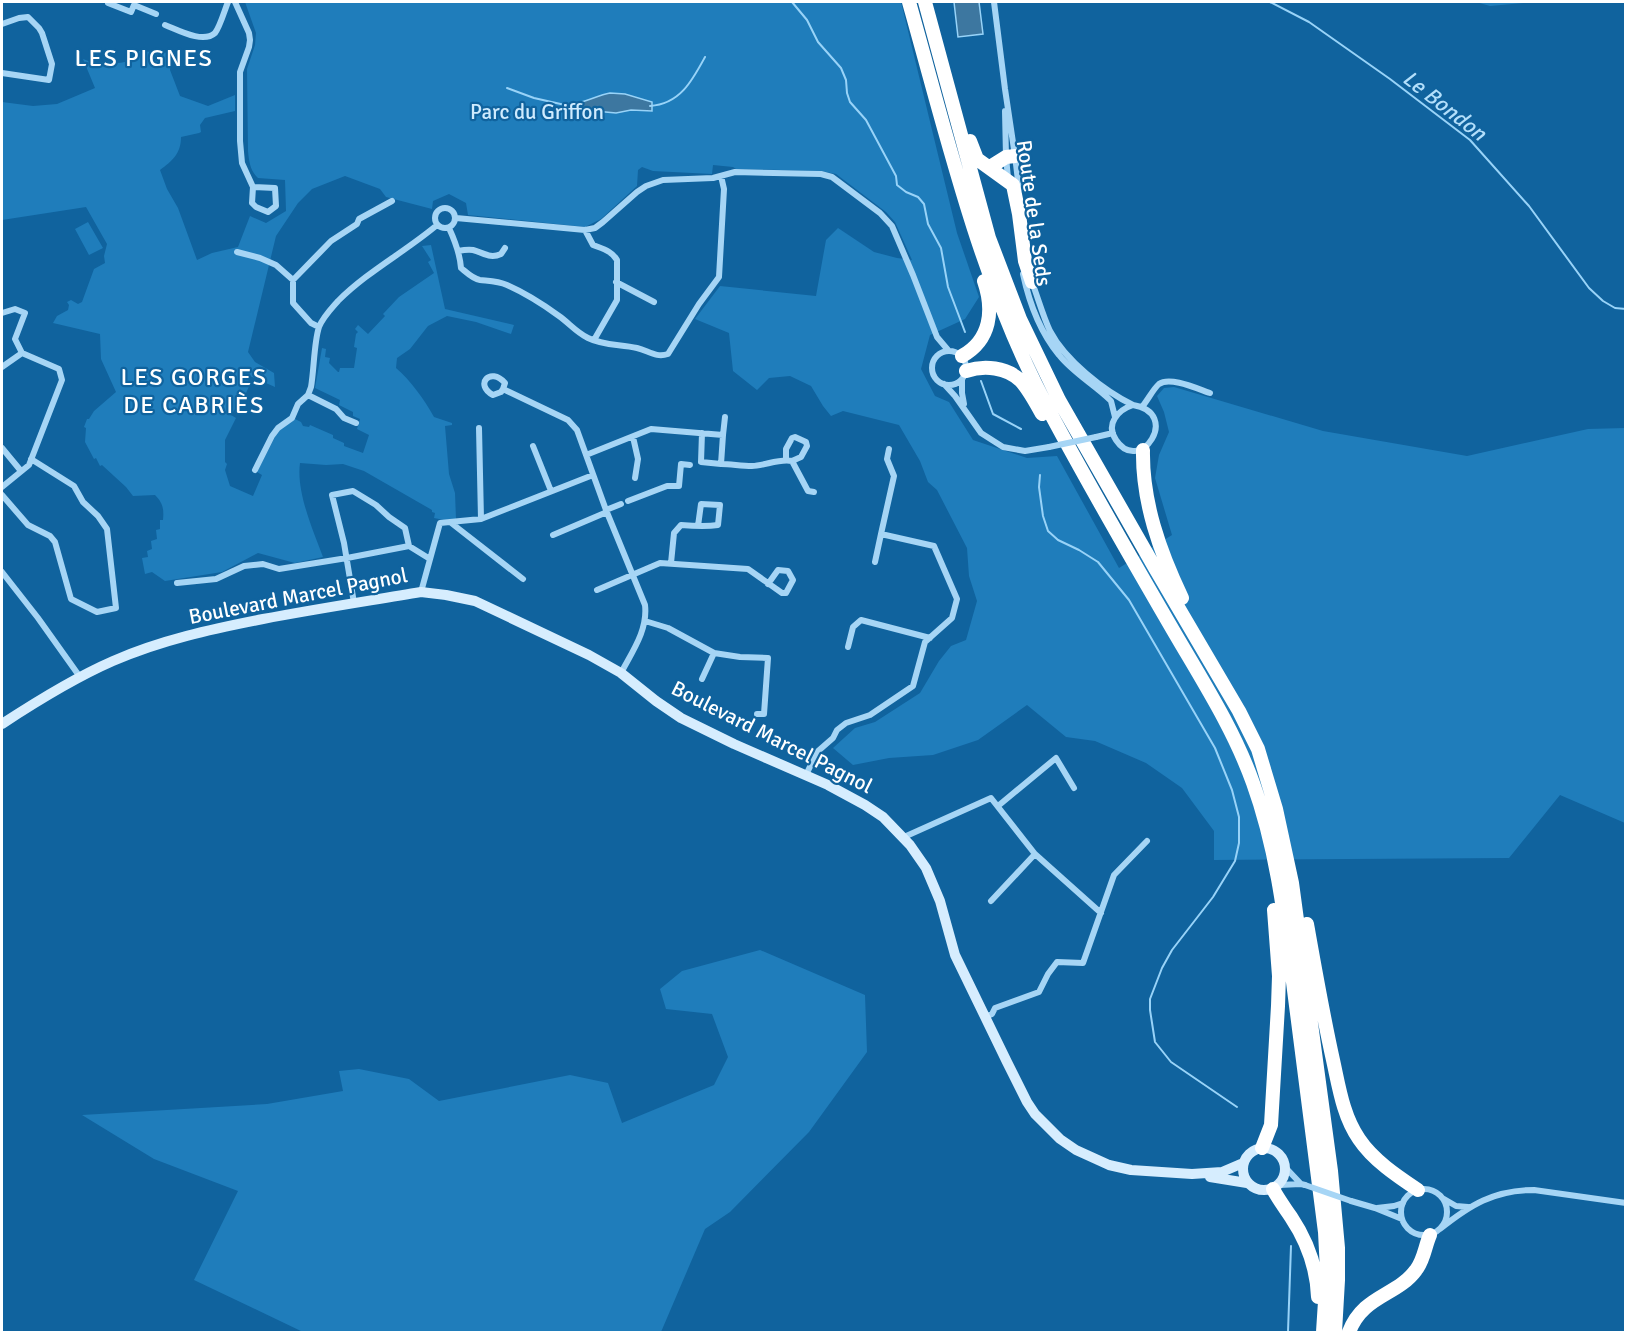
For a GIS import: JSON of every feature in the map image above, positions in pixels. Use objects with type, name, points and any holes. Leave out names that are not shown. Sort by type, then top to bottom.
[{"type":"highway","points":[[909,2],[926,82],[957,198],[989,294],[990,311],[982,338],[973,350],[962,356]]},
{"type":"highway","points":[[909,2],[974,231],[1009,326],[1043,398],[1114,527],[1230,728],[1266,819],[1289,954],[1325,1232],[1327,1271],[1323,1332]]},
{"type":"highway","points":[[926,2],[974,153],[977,159],[1012,184],[1025,261],[1032,282]]},
{"type":"highway","points":[[926,2],[989,238],[1020,319],[1059,400],[1221,679],[1258,749],[1299,882],[1327,1031],[1346,1113],[1352,1129],[1368,1151],[1383,1165],[1418,1190]]},
{"type":"highway","points":[[990,167],[1011,157]]},
{"type":"highway","points":[[964,375],[977,368],[992,368],[1020,380],[1036,403],[1076,474],[1114,527]]},
{"type":"highway","points":[[1143,450],[1142,465],[1146,494],[1154,528],[1171,574],[1221,679]]},
{"type":"highway","points":[[1252,780],[1271,874],[1279,976],[1271,1125],[1262,1148]]},
{"type":"highway","points":[[1276,809],[1292,883],[1332,1171],[1338,1248],[1335,1332]]},
{"type":"highway","points":[[1276,1187],[1309,1252],[1316,1272],[1318,1298],[1316,1332]]},
{"type":"highway","points":[[1349,1332],[1361,1312],[1381,1296],[1406,1281],[1417,1269],[1435,1232]]},
{"type":"street","points":[[165,25],[199,37],[208,37],[216,32],[228,2]]},
{"type":"street","points":[[235,2],[250,40],[240,72],[242,163],[253,187],[252,203],[268,212],[276,207],[275,188],[253,187]]},
{"type":"street","name":"Route de la Seds","points":[[994,2],[1011,157],[1032,282],[1050,331],[1064,351],[1096,380],[1133,405]]},
{"type":"street","points":[[108,3],[131,12],[134,5],[156,14]]},
{"type":"street","points":[[2,24],[28,17],[42,33],[52,64],[49,80],[2,73]]},
{"type":"street","name":"Route de la Seds","points":[[1011,157],[1009,181],[1025,284],[1032,305],[1045,334],[1059,355],[1112,400],[1114,417]]},
{"type":"street","points":[[456,218],[585,230],[595,228],[646,186],[663,180],[713,178],[735,172],[821,174],[832,177],[869,204],[892,226],[937,337],[948,350]]},
{"type":"street","points":[[449,228],[458,251],[460,268],[468,274],[479,280],[486,279],[508,285],[594,340],[637,348],[658,356],[668,354],[719,277],[724,189],[721,176]]},
{"type":"street","points":[[319,327],[311,323],[293,303],[293,280],[331,241],[357,224],[360,219],[392,201]]},
{"type":"street","points":[[442,208],[451,210],[456,218],[449,228],[445,229],[437,225],[434,217],[435,213],[442,208]]},
{"type":"street","points":[[255,470],[272,436],[278,428],[292,418],[298,404],[308,395],[319,327],[326,314],[368,274],[421,239],[437,225]]},
{"type":"street","points":[[585,230],[593,245],[609,251],[617,260],[617,300],[594,340]]},
{"type":"street","points":[[458,251],[474,251],[492,256],[501,254],[505,248]]},
{"type":"street","points":[[237,252],[276,265],[293,280]]},
{"type":"street","points":[[616,282],[654,302]]},
{"type":"street","points":[[2,313],[15,309],[24,313],[15,339],[22,353],[59,369],[63,380],[29,465],[2,487]]},
{"type":"street","points":[[937,337],[932,374],[944,384],[955,384],[964,375]]},
{"type":"street","points":[[934,358],[948,350],[958,352],[965,360],[962,393],[964,408]]},
{"type":"street","points":[[2,367],[22,353]]},
{"type":"street","points":[[1142,407],[1159,384],[1166,381],[1177,382],[1210,393]]},
{"type":"street","points":[[944,384],[981,433],[1003,447],[1025,451],[1113,433]]},
{"type":"street","points":[[503,389],[568,420],[577,430],[592,475],[645,605],[645,621],[621,673]]},
{"type":"street","points":[[308,395],[336,409],[344,418],[356,423]]},
{"type":"street","points":[[1133,405],[1142,407],[1151,413],[1156,424],[1155,434],[1150,442],[1143,450],[1132,452],[1117,441],[1112,425],[1114,417],[1122,409],[1133,405]]},
{"type":"street","points":[[721,464],[725,417]]},
{"type":"street","points":[[479,428],[482,519]]},
{"type":"street","points":[[586,455],[651,429],[723,435]]},
{"type":"street","points":[[696,464],[702,433]]},
{"type":"street","points":[[633,436],[638,459],[635,478]]},
{"type":"street","points":[[533,446],[551,491]]},
{"type":"street","points":[[2,448],[21,471]]},
{"type":"street","points":[[875,562],[894,476],[887,459],[889,449]]},
{"type":"street","points":[[2,495],[28,525],[50,536],[55,542],[71,599],[97,612],[116,608],[107,529],[98,516],[83,502],[74,486],[31,459]]},
{"type":"street","points":[[553,535],[624,502],[668,486],[679,486],[681,464],[751,466],[789,461],[807,491],[814,492]]},
{"type":"street","points":[[421,592],[440,523],[482,519],[592,475]]},
{"type":"street","points":[[354,603],[347,558],[332,495],[353,491],[376,505],[405,528],[409,546]]},
{"type":"street","points":[[671,563],[674,533],[681,525],[708,527],[718,525],[720,505],[700,504],[698,526]]},
{"type":"street","points":[[450,522],[523,579]]},
{"type":"street","points":[[806,775],[817,752],[833,738],[837,730],[846,723],[870,715],[913,686],[925,642],[952,618],[957,599],[934,546],[881,534]]},
{"type":"street","points":[[177,583],[216,579],[244,566],[263,564],[279,569],[409,546],[430,559]]},
{"type":"street","points":[[597,590],[660,563],[748,569],[768,584]]},
{"type":"street","points":[[3,577],[38,618],[80,676]]},
{"type":"street","name":"Boulevard Marcel Pagnol","points":[[2,724],[80,676],[114,660],[161,643],[225,627],[421,592],[475,602],[590,654],[621,673],[657,702],[681,717],[734,744],[806,775],[867,806],[883,818],[910,844],[926,868],[936,889],[955,955],[982,1012],[1027,1102],[1035,1114],[1060,1139],[1076,1150],[1109,1165],[1144,1171],[1192,1174],[1247,1183]]},
{"type":"street","points":[[848,647],[853,627],[861,620],[930,638]]},
{"type":"street","points":[[645,621],[668,628],[714,653],[768,658],[764,714],[757,714]]},
{"type":"street","points":[[702,679],[714,653]]},
{"type":"street","points":[[998,806],[1056,758],[1074,788]]},
{"type":"street","points":[[903,837],[991,798],[1035,854],[1101,913]]},
{"type":"street","points":[[995,1008],[987,1004],[982,1012],[992,1014],[995,1008],[1039,992],[1057,962],[1083,963],[1114,875],[1147,840]]},
{"type":"street","points":[[991,901],[1035,854]]},
{"type":"street","points":[[1276,1187],[1285,1174],[1280,1155],[1268,1148],[1250,1153],[1243,1163],[1244,1177],[1247,1183],[1254,1188],[1260,1191],[1303,1184]]},
{"type":"street","name":"Boulevard Marcel Pagnol","points":[[1192,1174],[1222,1172],[1243,1163]]},
{"type":"street","points":[[1285,1167],[1303,1184],[1402,1219]]},
{"type":"street","points":[[1469,1207],[1456,1206],[1432,1190],[1418,1190],[1409,1194],[1403,1203],[1401,1213],[1406,1226],[1416,1234],[1435,1232],[1469,1207],[1490,1198],[1520,1190],[1626,1203]]},
{"type":"street","points":[[1435,1232],[1448,1215],[1443,1198]]},
{"type":"street","points":[[1375,1208],[1403,1203]]},
{"type":"green space","name":"Parc du Griffon","points":[[245,2],[901,2],[957,233],[979,297],[965,319],[930,335],[921,369],[935,396],[949,402],[973,440],[1027,458],[1057,456],[1119,568],[1172,535],[1155,478],[1159,455],[1169,432],[1157,396],[1164,388],[1174,387],[1323,431],[1467,456],[1588,429],[1625,428],[1625,823],[1560,795],[1509,858],[1214,860],[1214,831],[1182,788],[1146,763],[1095,741],[1066,737],[1027,705],[978,740],[933,755],[889,758],[853,765],[833,748],[855,728],[875,722],[920,693],[951,646],[966,640],[977,601],[969,576],[967,548],[937,490],[928,482],[920,461],[899,425],[843,411],[831,416],[811,386],[790,376],[769,378],[757,390],[733,371],[729,333],[695,319],[720,286],[816,296],[826,240],[838,228],[874,252],[912,260],[895,222],[886,212],[836,174],[821,171],[736,169],[713,165],[712,174],[653,171],[642,167],[638,170],[637,186],[601,219],[585,227],[468,215],[466,203],[449,194],[433,201],[432,209],[386,197],[380,189],[345,176],[312,189],[298,203],[276,236],[248,352],[255,362],[274,373],[275,387],[250,376],[248,380],[251,382],[246,393],[231,415],[236,418],[225,440],[225,462],[227,464],[225,470],[230,486],[253,496],[262,475],[257,472],[276,435],[295,419],[303,426],[309,427],[310,425],[333,435],[333,438],[344,443],[344,446],[363,453],[369,435],[357,429],[360,419],[353,416],[353,412],[339,405],[340,400],[315,388],[322,348],[326,349],[325,357],[330,358],[329,363],[338,372],[340,368],[354,368],[357,348],[354,347],[358,332],[355,329],[358,325],[368,334],[399,297],[434,273],[428,262],[431,260],[422,246],[431,245],[445,309],[514,325],[511,334],[476,322],[447,316],[428,326],[410,349],[397,358],[396,368],[417,391],[434,417],[452,423],[452,425],[445,426],[449,474],[455,493],[456,519],[449,521],[434,518],[435,513],[432,510],[364,471],[343,464],[300,463],[300,486],[310,523],[323,557],[295,563],[258,553],[222,572],[165,581],[152,572],[145,574],[142,558],[148,557],[147,551],[152,549],[151,541],[157,539],[156,530],[160,529],[160,520],[163,520],[161,504],[155,495],[133,496],[102,465],[100,466],[85,442],[86,428],[84,427],[87,419],[116,392],[101,359],[100,334],[53,323],[57,316],[68,310],[67,302],[71,300],[78,304],[82,302],[94,269],[105,263],[107,244],[86,207],[2,220],[2,102],[33,106],[57,104],[95,88],[83,59],[99,65],[105,61],[119,63],[132,60],[136,51],[172,53],[170,70],[180,96],[208,106],[235,95],[235,111],[205,118],[200,125],[201,132],[181,137],[175,156],[160,170],[167,189],[178,208],[197,260],[212,253],[238,247],[250,216],[266,223],[286,211],[285,180],[258,178],[249,162],[247,69],[255,45],[256,33]]},
{"type":"green space","points":[[1476,2],[1536,2],[1490,6]]},
{"type":"green space","points":[[88,222],[103,248],[89,255],[75,229]]},
{"type":"green space","points":[[760,950],[865,995],[867,1052],[809,1132],[730,1212],[705,1229],[661,1332],[303,1332],[194,1280],[238,1191],[154,1159],[82,1115],[267,1104],[343,1091],[339,1071],[359,1069],[409,1079],[439,1101],[570,1075],[608,1083],[622,1123],[714,1085],[728,1057],[712,1014],[666,1009],[660,989],[682,971]]},
{"type":"shaded area","points":[[954,2],[979,2],[983,34],[958,37]]},
{"type":"shaded area","points":[[610,93],[625,94],[652,102],[652,111],[631,110],[616,113],[574,109],[577,103]]},
{"type":"waterway","points":[[792,2],[807,20],[818,42],[841,68],[850,102],[866,120],[896,176],[897,185],[918,197],[924,204],[928,224],[941,248],[948,287],[965,332]]},
{"type":"waterway","name":"Le Bondon","points":[[1270,2],[1309,22],[1390,79],[1470,140],[1529,206],[1589,288],[1615,308],[1626,309]]},
{"type":"waterway","points":[[650,106],[669,101],[684,90],[705,57]]},
{"type":"waterway","points":[[507,88],[534,98],[565,105]]},
{"type":"waterway","points":[[981,381],[993,414],[1021,429]]},
{"type":"waterway","points":[[1040,475],[1039,487],[1043,516],[1048,531],[1058,540],[1098,562],[1129,600],[1215,748],[1232,790],[1239,817],[1239,843],[1235,861],[1213,897],[1172,950],[1150,999],[1150,1010],[1155,1042],[1171,1062],[1237,1107]]},
{"type":"waterway","points":[[1288,1332],[1291,1246]]},
{"type":"district","name":"LES PIGNES","points":[[144,58]]},
{"type":"district","name":"LES GORGES DE CABRIÈS","points":[[194,391]]}]
